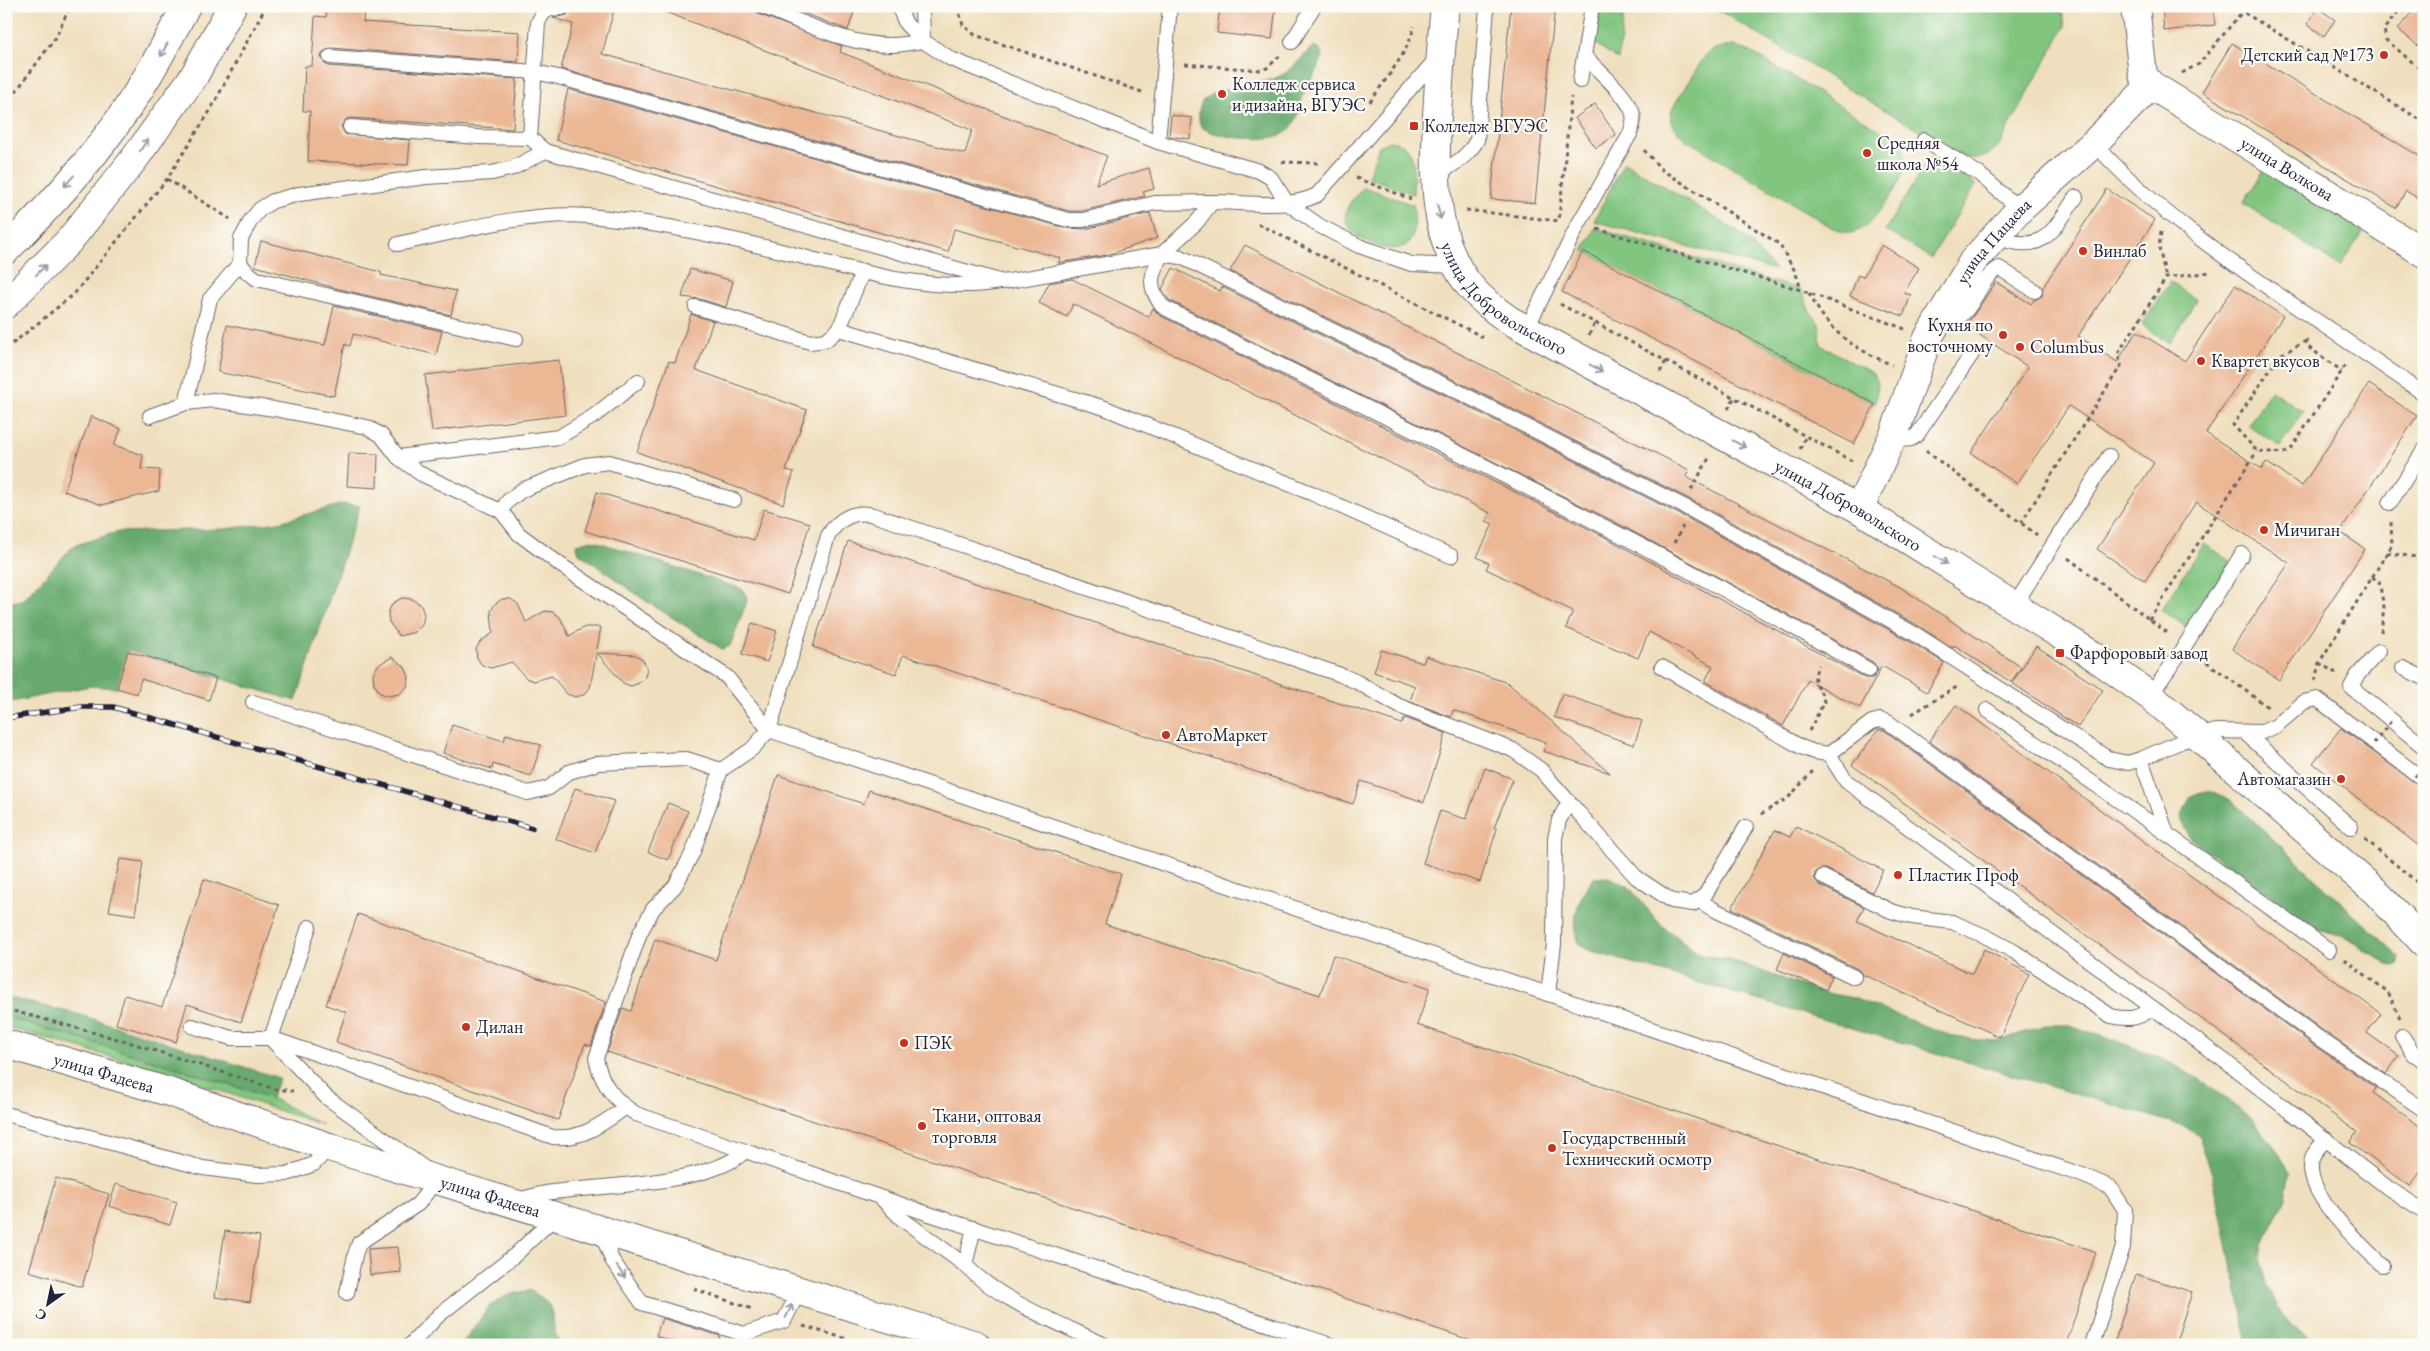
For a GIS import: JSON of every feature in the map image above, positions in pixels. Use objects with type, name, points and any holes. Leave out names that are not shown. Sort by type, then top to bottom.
[{"type":"main road","points":[[6,250],[36,220],[105,140],[160,57],[186,6]]},
{"type":"main road","points":[[6,304],[69,241],[135,158],[194,76],[232,6]]},
{"type":"main road","name":"улица Добровольского","points":[[1446,6],[1440,56],[1435,174],[1437,206],[1449,249],[1457,266],[1468,284],[1483,301],[1526,330],[1859,510],[2076,644],[2150,696],[2198,736],[2375,891],[2424,943]]},
{"type":"main road","points":[[2135,6],[2143,75],[2150,85]]},
{"type":"main road","name":"улица Пацаева","points":[[1859,510],[1876,475],[1903,437],[1915,375],[1931,332],[1973,261],[2020,209],[2094,143],[2150,85]]},
{"type":"main road","name":"улица Волкова","points":[[2150,85],[2424,253]]},
{"type":"main road","name":"улица Фадеева","points":[[6,1044],[168,1092],[329,1147],[438,1178],[976,1345]]},
{"type":"lane","points":[[761,6],[845,38],[866,43],[894,45],[923,41]]},
{"type":"lane","points":[[898,6],[906,24],[923,41],[951,59],[1158,142],[1259,171],[1271,178],[1287,203],[1320,226],[1381,255],[1411,264],[1457,266]]},
{"type":"lane","points":[[922,6],[923,41]]},
{"type":"lane","points":[[1158,142],[1170,6]]},
{"type":"lane","points":[[1292,42],[1314,6]]},
{"type":"lane","points":[[1435,174],[1461,158],[1472,149],[1477,140],[1487,6]]},
{"type":"lane","points":[[1580,81],[1592,6]]},
{"type":"lane","points":[[530,138],[540,17],[551,8],[562,8]]},
{"type":"lane","points":[[330,57],[535,72],[1068,220],[1083,220],[1155,203],[1287,203],[1308,200],[1317,195],[1326,186],[1440,56]]},
{"type":"lane","points":[[1526,330],[1578,225],[1630,134],[1634,122],[1633,112],[1622,96],[1584,56]]},
{"type":"lane","points":[[350,127],[478,137],[530,138],[545,151],[1003,282]]},
{"type":"lane","points":[[1924,140],[1978,174],[2020,209]]},
{"type":"lane","points":[[2094,143],[2118,170],[2168,215],[2239,268],[2424,394]]},
{"type":"lane","points":[[186,402],[210,299],[240,263],[241,240],[251,220],[260,209],[273,201],[299,194],[426,177],[492,173],[513,168],[545,151]]},
{"type":"lane","points":[[1994,236],[2015,245],[2038,242],[2054,230],[2076,197]]},
{"type":"lane","points":[[1212,202],[1197,222],[1162,254],[1151,272],[1154,296],[1163,307],[1666,559],[1869,670]]},
{"type":"lane","points":[[398,244],[520,219],[586,216],[751,244],[863,271],[948,286],[1003,282],[1162,254],[1182,256],[1687,508],[1916,634],[2095,752],[2109,759],[2128,763],[2216,731],[2262,732],[2280,723],[2304,702],[2318,699],[2419,778]]},
{"type":"lane","points":[[240,263],[257,279],[516,339]]},
{"type":"lane","points":[[1931,332],[1954,321],[1963,314],[1990,272],[1999,268],[2034,291]]},
{"type":"lane","points":[[696,306],[810,342],[826,340],[838,329],[863,271]]},
{"type":"lane","points":[[838,329],[1105,408],[1311,493],[1451,556]]},
{"type":"lane","points":[[1903,437],[1924,426],[1972,354]]},
{"type":"lane","points":[[398,457],[559,437],[594,416],[638,380]]},
{"type":"lane","points":[[150,416],[186,402],[213,400],[333,419],[367,427],[381,435],[398,457],[421,474],[500,511],[519,534],[562,566],[727,677],[769,730],[2110,1186],[2125,1210],[2123,1247],[2092,1345]]},
{"type":"lane","points":[[2390,504],[2424,450]]},
{"type":"lane","points":[[2014,606],[2109,456]]},
{"type":"lane","points":[[500,511],[508,501],[522,490],[585,465],[609,462],[734,500]]},
{"type":"lane","points":[[1331,1345],[880,1197],[636,1114],[615,1099],[605,1085],[599,1074],[596,1058],[640,933],[653,909],[675,886],[693,852],[721,770],[752,749],[769,730],[828,536],[841,519],[860,514],[873,514],[1357,682],[1399,706],[1513,750],[1541,770],[1636,877],[1672,901],[1693,904],[1700,901],[1746,826]]},
{"type":"lane","points":[[2150,696],[2242,554]]},
{"type":"lane","points":[[2379,651],[2357,676],[2351,687],[2391,722],[2424,746]]},
{"type":"lane","points":[[1662,667],[1801,747],[1814,752],[1828,754],[1872,722],[1880,720],[1892,726],[2320,1039],[2424,1110]]},
{"type":"lane","points":[[2403,668],[2424,678]]},
{"type":"lane","points":[[253,702],[528,793],[548,788],[569,772],[598,763],[686,759],[721,770]]},
{"type":"lane","points":[[1987,710],[2167,834],[2334,953]]},
{"type":"lane","points":[[2244,733],[2351,827]]},
{"type":"lane","points":[[1828,754],[1846,780],[2153,1008],[2388,1188],[2424,1211]]},
{"type":"lane","points":[[2141,759],[2167,834]]},
{"type":"lane","points":[[1548,994],[1554,944],[1555,838],[1559,820],[1569,802]]},
{"type":"lane","points":[[1824,877],[1891,911],[1912,917],[1952,922],[1984,936],[2015,952],[2111,1016],[2128,1020],[2142,1016],[2153,1008]]},
{"type":"lane","points":[[1700,901],[1854,977]]},
{"type":"lane","points":[[271,1038],[309,927]]},
{"type":"lane","points":[[192,1026],[231,1038],[271,1038],[553,1137],[565,1138],[583,1135],[626,1107]]},
{"type":"lane","points":[[2402,1036],[2414,1054],[2424,1061]]},
{"type":"lane","points":[[271,1038],[326,1097],[438,1178],[418,1204],[359,1243],[354,1255],[348,1293]]},
{"type":"lane","points":[[6,1114],[204,1168],[257,1175],[287,1174],[314,1164],[329,1147]]},
{"type":"lane","points":[[2326,1139],[2313,1155],[2311,1170],[2314,1183],[2321,1198],[2350,1233],[2382,1265]]},
{"type":"lane","points":[[512,1202],[552,1192],[615,1187],[691,1174],[724,1166],[745,1151]]},
{"type":"lane","points":[[880,1197],[902,1220],[965,1265],[979,1280],[1029,1308],[1105,1345]]},
{"type":"lane","points":[[410,1345],[439,1316],[515,1255],[557,1216]]},
{"type":"lane","points":[[965,1265],[974,1228]]},
{"type":"lane","points":[[600,1229],[612,1260],[642,1303],[744,1334],[784,1321],[800,1289]]},
{"type":"path","points":[[6,105],[56,37],[70,6]]},
{"type":"path","points":[[6,349],[74,294],[167,179],[210,111],[266,6]]},
{"type":"path","points":[[957,6],[963,24],[975,35],[1162,99]]},
{"type":"path","points":[[2242,6],[2243,12],[2424,122]]},
{"type":"path","points":[[2176,76],[2199,64],[2247,6]]},
{"type":"path","points":[[2402,6],[2384,29],[2386,40],[2424,72]]},
{"type":"path","points":[[1365,110],[1413,36],[1416,18]]},
{"type":"path","points":[[1164,62],[1259,70],[1267,68],[1275,62],[1292,42]]},
{"type":"path","points":[[1558,221],[1570,101],[1580,81]]},
{"type":"path","points":[[1630,134],[1662,170],[1779,244],[1795,271],[1801,290]]},
{"type":"path","points":[[1259,171],[1281,162],[1327,164]]},
{"type":"path","points":[[167,179],[220,213]]},
{"type":"path","points":[[2021,523],[2122,364],[2119,352],[2166,278],[2160,248],[2161,231],[2168,215]]},
{"type":"path","points":[[1255,223],[1488,339]]},
{"type":"path","points":[[1595,228],[1801,290],[1931,332]]},
{"type":"path","points":[[2166,278],[2239,268]]},
{"type":"path","points":[[1809,293],[1818,310],[1842,338],[1858,350],[1915,375]]},
{"type":"path","points":[[1542,295],[1876,475]]},
{"type":"path","points":[[2306,341],[2280,355],[2233,425],[2257,451],[2284,453],[2291,449],[2356,348]]},
{"type":"path","points":[[1903,437],[2052,545],[2184,646],[2267,705],[2280,723]]},
{"type":"path","points":[[2150,620],[2257,451]]},
{"type":"path","points":[[1666,559],[1711,453]]},
{"type":"path","points":[[2315,685],[2319,663],[2392,545]]},
{"type":"path","points":[[2387,553],[2417,557],[2424,547]]},
{"type":"path","points":[[2372,577],[2379,582],[2384,607],[2379,651]]},
{"type":"path","points":[[1820,712],[1824,702],[1816,687],[1814,674],[1829,647]]},
{"type":"path","points":[[1892,726],[1979,674]]},
{"type":"path","points":[[2374,744],[2391,722]]},
{"type":"path","points":[[1746,826],[1762,813],[1788,798],[1828,754]]},
{"type":"path","points":[[2419,778],[2424,765]]},
{"type":"path","points":[[2351,827],[2424,888]]},
{"type":"path","points":[[2334,953],[2388,992],[2401,1019],[2402,1036]]},
{"type":"path","points":[[6,1009],[125,1041],[275,1089],[326,1097]]},
{"type":"green space","points":[[1600,6],[1625,6],[1618,60],[1595,43]]},
{"type":"green space","points":[[1711,6],[2056,6],[2063,15],[2065,26],[1999,145],[1984,157],[1971,159],[1965,158]]},
{"type":"green space","points":[[1734,46],[1751,52],[1900,142],[1906,161],[1901,179],[1879,212],[1862,228],[1849,233],[1833,228],[1685,139],[1674,127],[1670,117],[1673,108],[1705,57],[1714,50]]},
{"type":"green space","points":[[1313,47],[1319,49],[1323,56],[1303,95],[1293,124],[1285,133],[1278,136],[1256,139],[1229,137],[1217,134],[1201,126],[1199,110],[1204,99],[1221,90],[1274,79],[1290,69]]},
{"type":"green space","points":[[1389,141],[1406,147],[1410,153],[1414,167],[1413,194],[1368,177],[1379,146]]},
{"type":"green space","points":[[1930,157],[1976,185],[1931,258],[1885,230]]},
{"type":"green space","points":[[1624,162],[1743,235],[1775,270],[1594,221]]},
{"type":"green space","points":[[2266,167],[2364,230],[2340,267],[2243,203]]},
{"type":"green space","points":[[1364,187],[1413,205],[1414,231],[1411,239],[1405,246],[1395,249],[1384,248],[1372,244],[1352,231],[1346,222],[1347,208]]},
{"type":"green space","points":[[1595,228],[1801,290],[1809,310],[1820,325],[1819,338],[1822,346],[1874,374],[1878,383],[1875,404],[1583,251]]},
{"type":"green space","points":[[2170,282],[2197,300],[2169,343],[2142,325]]},
{"type":"green space","points":[[2271,390],[2303,411],[2280,446],[2248,425]]},
{"type":"green space","points":[[343,504],[360,506],[296,701],[129,651],[117,688],[90,686],[6,703],[6,604],[24,599],[73,546],[117,532],[225,529],[279,522]]},
{"type":"green space","points":[[592,540],[742,589],[747,597],[746,604],[730,646],[722,649],[646,601],[579,553],[576,544]]},
{"type":"green space","points":[[2204,544],[2231,561],[2188,628],[2161,610]]},
{"type":"green space","points":[[2201,792],[2213,792],[2231,800],[2400,957],[2398,966],[2388,965],[2344,936],[2314,928],[2192,840],[2181,818],[2191,796]]},
{"type":"green space","points":[[1609,877],[1628,886],[1660,924],[1701,955],[1729,959],[1816,991],[1853,998],[1954,1037],[1996,1042],[2045,1025],[2070,1025],[2158,1056],[2214,1088],[2255,1122],[2280,1154],[2290,1173],[2285,1198],[2263,1244],[2261,1256],[2266,1283],[2277,1309],[2294,1327],[2320,1345],[2248,1345],[2213,1177],[2199,1136],[2184,1126],[1591,951],[1579,945],[1575,927],[1577,910],[1588,885],[1594,878]]},
{"type":"green space","points":[[6,997],[81,1015],[279,1078],[271,1098],[178,1068],[6,1017]]},
{"type":"green space","points":[[6,1017],[178,1068],[271,1098],[322,1125],[170,1074],[6,1027]]},
{"type":"green space","points":[[530,1290],[543,1298],[549,1305],[555,1332],[564,1345],[461,1345],[490,1306],[507,1295]]},
{"type":"building","points":[[327,6],[364,6],[363,22],[520,32],[518,62],[331,48],[323,52],[321,57],[325,64],[329,66],[517,79],[513,129],[350,118],[346,119],[341,126],[345,134],[410,140],[408,165],[308,161],[310,111],[303,111],[305,66],[312,66],[315,16],[326,17]]},
{"type":"building","points":[[570,6],[615,6],[602,54],[965,154],[972,130],[655,8],[752,6],[758,14],[842,46],[840,52],[1107,156],[1096,184],[1149,168],[1154,189],[1143,192],[1145,196],[1082,211],[1069,211],[561,69],[573,24],[553,18],[567,15]]},
{"type":"building","points":[[785,6],[856,6],[848,30]]},
{"type":"building","points":[[1220,6],[1276,6],[1272,39],[1217,33]]},
{"type":"building","points":[[1511,6],[1555,6],[1535,203],[1491,199]]},
{"type":"building","points":[[2162,6],[2213,6],[2215,25],[2164,31]]},
{"type":"building","points":[[2417,6],[2424,6],[2424,51],[2398,29]]},
{"type":"building","points":[[2318,8],[2335,20],[2324,36],[2307,24]]},
{"type":"building","points":[[2232,43],[2424,159],[2424,202],[2406,191],[2396,208],[2202,92]]},
{"type":"building","points":[[568,89],[1066,228],[1085,229],[1150,213],[1157,238],[1107,255],[1058,263],[1061,258],[954,229],[948,252],[556,140]]},
{"type":"building","points":[[1595,104],[1616,135],[1596,148],[1575,118]]},
{"type":"building","points":[[1171,115],[1192,118],[1190,139],[1169,136]]},
{"type":"building","points":[[2107,189],[2155,220],[2078,336],[2117,362],[2137,331],[2185,361],[2235,285],[2283,316],[2206,433],[2262,469],[2266,462],[2302,486],[2369,384],[2417,416],[2340,532],[2365,549],[2279,680],[2232,649],[2289,563],[2196,502],[2145,581],[2097,549],[2154,463],[2069,406],[2017,484],[1971,453],[2028,367],[1966,326],[1996,282],[2031,304],[2042,296],[2043,287]]},
{"type":"building","points":[[261,241],[381,272],[381,275],[456,291],[451,315],[339,289],[255,266]]},
{"type":"building","points":[[1245,245],[1689,470],[1686,477],[1900,587],[2021,667],[2011,682],[1954,645],[1953,648],[1919,626],[1695,502],[1467,386],[1230,271]]},
{"type":"building","points":[[1882,245],[1919,268],[1904,293],[1911,295],[1903,316],[1850,296],[1858,275],[1863,277]]},
{"type":"building","points":[[1583,251],[1875,404],[1854,444],[1562,292]]},
{"type":"building","points":[[1173,268],[1220,291],[1222,287],[1459,402],[1687,518],[1911,642],[1944,663],[1927,692],[1882,666],[1860,708],[1808,680],[1783,726],[1705,681],[1713,666],[1649,632],[1638,658],[1566,628],[1573,611],[1486,569],[1489,563],[1477,557],[1493,524],[1486,521],[1490,513],[1073,304],[1067,317],[1039,303],[1049,283],[1072,279],[1149,317],[1153,308],[1159,315],[1603,536],[1865,678],[1873,678],[1878,670],[1873,662],[1611,520],[1169,300],[1162,289]]},
{"type":"building","points":[[690,269],[733,281],[726,307],[699,299],[682,297]]},
{"type":"building","points":[[334,306],[442,331],[436,355],[353,334],[350,346],[345,344],[334,396],[218,372],[227,325],[325,345]]},
{"type":"building","points":[[691,314],[713,321],[696,370],[807,410],[786,470],[794,472],[783,504],[637,452],[669,361],[675,363]]},
{"type":"building","points":[[559,360],[565,415],[432,431],[425,375]]},
{"type":"building","points":[[91,416],[121,429],[114,445],[143,455],[141,469],[160,470],[159,491],[102,505],[64,491]]},
{"type":"building","points":[[349,453],[378,454],[377,488],[347,486]]},
{"type":"building","points":[[597,492],[754,540],[764,509],[810,523],[788,594],[585,531]]},
{"type":"building","points":[[848,541],[1402,724],[1405,718],[1446,733],[1424,802],[1361,781],[1353,804],[903,655],[896,674],[813,647]]},
{"type":"building","points":[[402,598],[412,599],[421,605],[424,615],[422,625],[415,632],[399,636],[389,622],[388,612],[393,603]]},
{"type":"building","points":[[502,599],[511,599],[518,604],[526,622],[545,611],[553,612],[560,617],[569,636],[585,627],[601,627],[590,688],[584,695],[575,697],[567,694],[552,676],[534,681],[526,678],[512,662],[491,668],[482,665],[477,658],[476,649],[480,642],[493,633],[491,611],[495,604]]},
{"type":"building","points":[[752,623],[777,631],[767,662],[742,654]]},
{"type":"building","points":[[2036,646],[2103,690],[2078,727],[2012,683]]},
{"type":"building","points":[[1381,650],[1423,663],[1426,656],[1508,683],[1610,773],[1543,751],[1546,742],[1453,710],[1451,717],[1410,701],[1415,686],[1374,672]]},
{"type":"building","points":[[128,651],[216,678],[209,700],[141,679],[137,694],[117,688]]},
{"type":"building","points":[[597,653],[636,655],[643,660],[647,668],[645,677],[639,683],[631,686],[623,683]]},
{"type":"building","points":[[392,657],[405,667],[409,677],[407,687],[399,694],[389,696],[380,693],[374,684],[373,674],[378,665]]},
{"type":"building","points":[[1562,694],[1642,721],[1634,745],[1554,717]]},
{"type":"building","points":[[1956,705],[2381,1014],[2367,1033],[2399,1056],[2386,1074],[2325,1032],[1929,741]]},
{"type":"building","points":[[452,725],[504,741],[506,734],[541,745],[531,776],[493,764],[492,769],[443,753]]},
{"type":"building","points":[[2341,728],[2424,789],[2424,850],[2313,763]]},
{"type":"building","points":[[1878,730],[1884,730],[2315,1046],[2376,1088],[2373,1093],[2424,1129],[2424,1167],[2410,1186],[2350,1143],[2357,1132],[1852,765]]},
{"type":"building","points":[[1485,768],[1513,779],[1494,828],[1497,829],[1480,882],[1423,863],[1440,811],[1466,819]]},
{"type":"building","points":[[778,775],[864,804],[869,790],[1121,874],[1105,924],[1320,995],[1333,955],[1430,988],[1417,1025],[2096,1252],[2066,1345],[1485,1345],[607,1052],[623,1008],[631,1011],[655,939],[716,960]]},
{"type":"building","points":[[575,788],[614,801],[595,853],[556,839]]},
{"type":"building","points":[[668,803],[688,811],[668,860],[648,852]]},
{"type":"building","points":[[1796,826],[1883,870],[1872,892],[1826,869],[1819,869],[1815,873],[1814,878],[1819,885],[1864,907],[1857,921],[1972,974],[1984,949],[2029,974],[2000,1037],[1862,974],[1858,969],[1732,908],[1775,830],[1790,837]]},
{"type":"building","points":[[120,859],[143,862],[135,915],[109,911]]},
{"type":"building","points":[[204,879],[279,905],[241,1022],[187,1004],[176,1042],[116,1024],[125,995],[162,1007]]},
{"type":"building","name":"Дилан","points":[[358,914],[606,1002],[591,1046],[585,1044],[558,1120],[336,1042],[346,1012],[326,1005]]},
{"type":"building","points":[[1784,953],[1832,976],[1826,990],[1777,969]]},
{"type":"building","points":[[56,1178],[109,1194],[82,1287],[29,1271]]},
{"type":"building","points":[[116,1184],[177,1202],[170,1225],[109,1206]]},
{"type":"building","points":[[225,1231],[260,1236],[250,1302],[215,1297]]},
{"type":"building","points":[[398,1247],[401,1272],[370,1275],[368,1249]]},
{"type":"building","points":[[2136,1274],[2192,1292],[2175,1345],[2126,1345],[2115,1341]]},
{"type":"building","points":[[662,1318],[720,1336],[718,1345],[682,1345],[656,1336]]},
{"type":"railway","points":[[6,718],[81,707],[113,707],[532,828]]},
{"type":"place","name":"Детский сад №173","points":[[2384,55]]},
{"type":"place","name":"Колледж сервиса и дизайна, ВГУЭС","points":[[1222,94]]},
{"type":"place","name":"Колледж ВГУЭС","points":[[1414,126]]},
{"type":"place","name":"Средняя школа №54","points":[[1867,153]]},
{"type":"place","name":"Винлаб","points":[[2083,251]]},
{"type":"place","name":"Кухня по восточному","points":[[2003,335]]},
{"type":"place","name":"Columbus","points":[[2020,347]]},
{"type":"place","name":"Квартет вкусов","points":[[2201,361]]},
{"type":"place","name":"Мичиган","points":[[2264,530]]},
{"type":"place","name":"Фарфоровый завод","points":[[2060,653]]},
{"type":"place","name":"АвтоМаркет","points":[[1166,735]]},
{"type":"place","name":"Автомагазин","points":[[2341,779]]},
{"type":"place","name":"Пластик Проф","points":[[1898,875]]},
{"type":"place","name":"Дилан","points":[[466,1027]]},
{"type":"place","name":"ПЭК","points":[[904,1043]]},
{"type":"place","name":"Ткани, оптовая торговля","points":[[922,1126]]},
{"type":"place","name":"Государственный Технический осмотр","points":[[1552,1148]]}]
